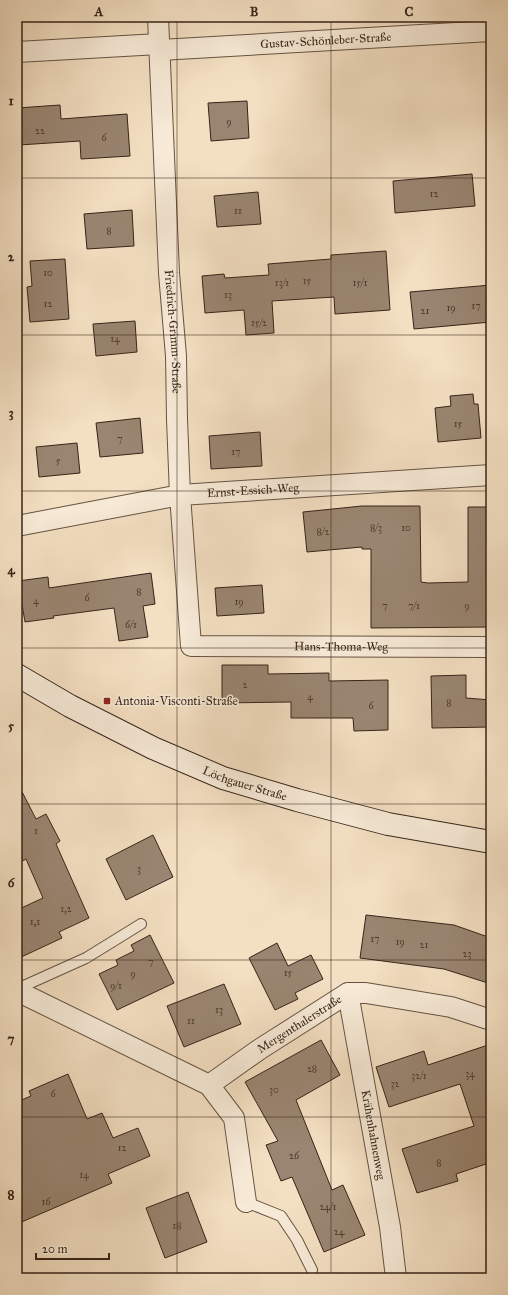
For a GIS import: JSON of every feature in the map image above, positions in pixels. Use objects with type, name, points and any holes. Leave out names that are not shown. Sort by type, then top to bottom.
[{"type":"main road","name":"Löchgauer Straße","points":[[17,675],[70,706],[146,744],[223,778],[297,800],[388,824],[491,842]]},
{"type":"street","name":"Friedrich-Grimm-Straße","points":[[158,17],[169,273],[176,356],[180,495],[191,646]]},
{"type":"street","name":"Gustav-Schönleber-Straße","points":[[17,52],[160,47],[491,31]]},
{"type":"street","name":"Ernst-Essich-Weg","points":[[17,526],[180,495],[491,475]]},
{"type":"street","name":"Hans-Thoma-Weg","points":[[191,646],[491,647]]},
{"type":"street","points":[[17,990],[209,1085],[234,1118],[246,1202]]},
{"type":"street","name":"Mergenthalerstraße","points":[[209,1085],[260,1049],[348,993],[366,993],[452,1007],[491,1020]]},
{"type":"street","name":"Krähenhahnenweg","points":[[348,993],[390,1227],[396,1278]]},
{"type":"lane","points":[[17,990],[86,958],[142,924]]},
{"type":"lane","points":[[246,1202],[281,1216],[297,1240],[312,1270]]},
{"type":"building","points":[[247,101],[249,138],[211,141],[208,103]]},
{"type":"building","points":[[60,105],[61,119],[127,114],[130,156],[81,159],[80,141],[19,145],[17,108]]},
{"type":"building","points":[[472,174],[475,206],[395,213],[393,181]]},
{"type":"building","points":[[258,192],[261,224],[217,227],[214,196]]},
{"type":"building","points":[[132,210],[134,246],[87,249],[84,214]]},
{"type":"building","points":[[386,251],[390,310],[335,314],[334,297],[272,301],[274,333],[246,335],[244,310],[205,313],[202,276],[224,274],[225,278],[269,275],[268,264],[331,259],[331,255]]},
{"type":"building","points":[[65,259],[69,319],[30,322],[27,287],[32,286],[30,261]]},
{"type":"building","points":[[491,285],[491,322],[414,329],[410,292]]},
{"type":"building","points":[[135,321],[137,352],[96,356],[93,324]]},
{"type":"building","points":[[473,394],[474,404],[478,404],[481,438],[438,442],[435,408],[451,406],[450,396]]},
{"type":"building","points":[[140,418],[143,453],[100,457],[96,423]]},
{"type":"building","points":[[260,432],[262,466],[211,469],[209,436]]},
{"type":"building","points":[[77,443],[80,473],[39,477],[36,447]]},
{"type":"building","points":[[362,506],[420,506],[421,582],[428,583],[468,582],[468,507],[491,507],[491,627],[371,628],[371,549],[362,549],[362,547],[307,552],[303,512]]},
{"type":"building","points":[[151,573],[155,604],[143,606],[148,637],[119,641],[114,608],[53,616],[54,618],[25,622],[18,581],[48,577],[49,588]]},
{"type":"building","points":[[262,585],[264,613],[217,616],[215,588]]},
{"type":"building","points":[[222,665],[268,665],[268,674],[329,673],[329,681],[388,680],[388,730],[354,731],[353,718],[291,718],[291,702],[222,703]]},
{"type":"building","points":[[466,675],[466,698],[491,700],[491,727],[432,728],[431,676]]},
{"type":"building","points":[[17,782],[36,819],[46,814],[60,841],[56,844],[89,918],[59,932],[62,938],[17,959],[17,910],[43,898],[26,859],[17,864]]},
{"type":"building","points":[[153,835],[173,877],[126,900],[106,859]]},
{"type":"building","points":[[366,915],[454,925],[491,938],[491,984],[444,969],[360,958]]},
{"type":"building","points":[[150,935],[174,983],[117,1010],[99,974],[118,965],[116,960],[134,951],[131,945]]},
{"type":"building","points":[[277,943],[288,966],[311,955],[323,979],[295,993],[298,999],[275,1010],[249,958]]},
{"type":"building","points":[[224,984],[241,1024],[184,1047],[167,1006]]},
{"type":"building","points":[[321,1040],[340,1075],[296,1100],[332,1190],[343,1185],[365,1235],[324,1252],[292,1177],[281,1181],[266,1145],[278,1141],[245,1082]]},
{"type":"building","points":[[491,1044],[491,1167],[487,1168],[486,1164],[456,1174],[458,1181],[417,1193],[402,1149],[474,1126],[460,1084],[389,1107],[376,1067],[424,1051],[428,1065]]},
{"type":"building","points":[[68,1074],[87,1119],[102,1113],[113,1138],[138,1128],[150,1156],[108,1174],[112,1183],[17,1224],[17,1102],[31,1096],[29,1091]]},
{"type":"building","points":[[188,1192],[207,1242],[165,1258],[146,1208]]},
{"type":"place","name":"Antonia-Visconti-Straße","points":[[107,701]]}]
